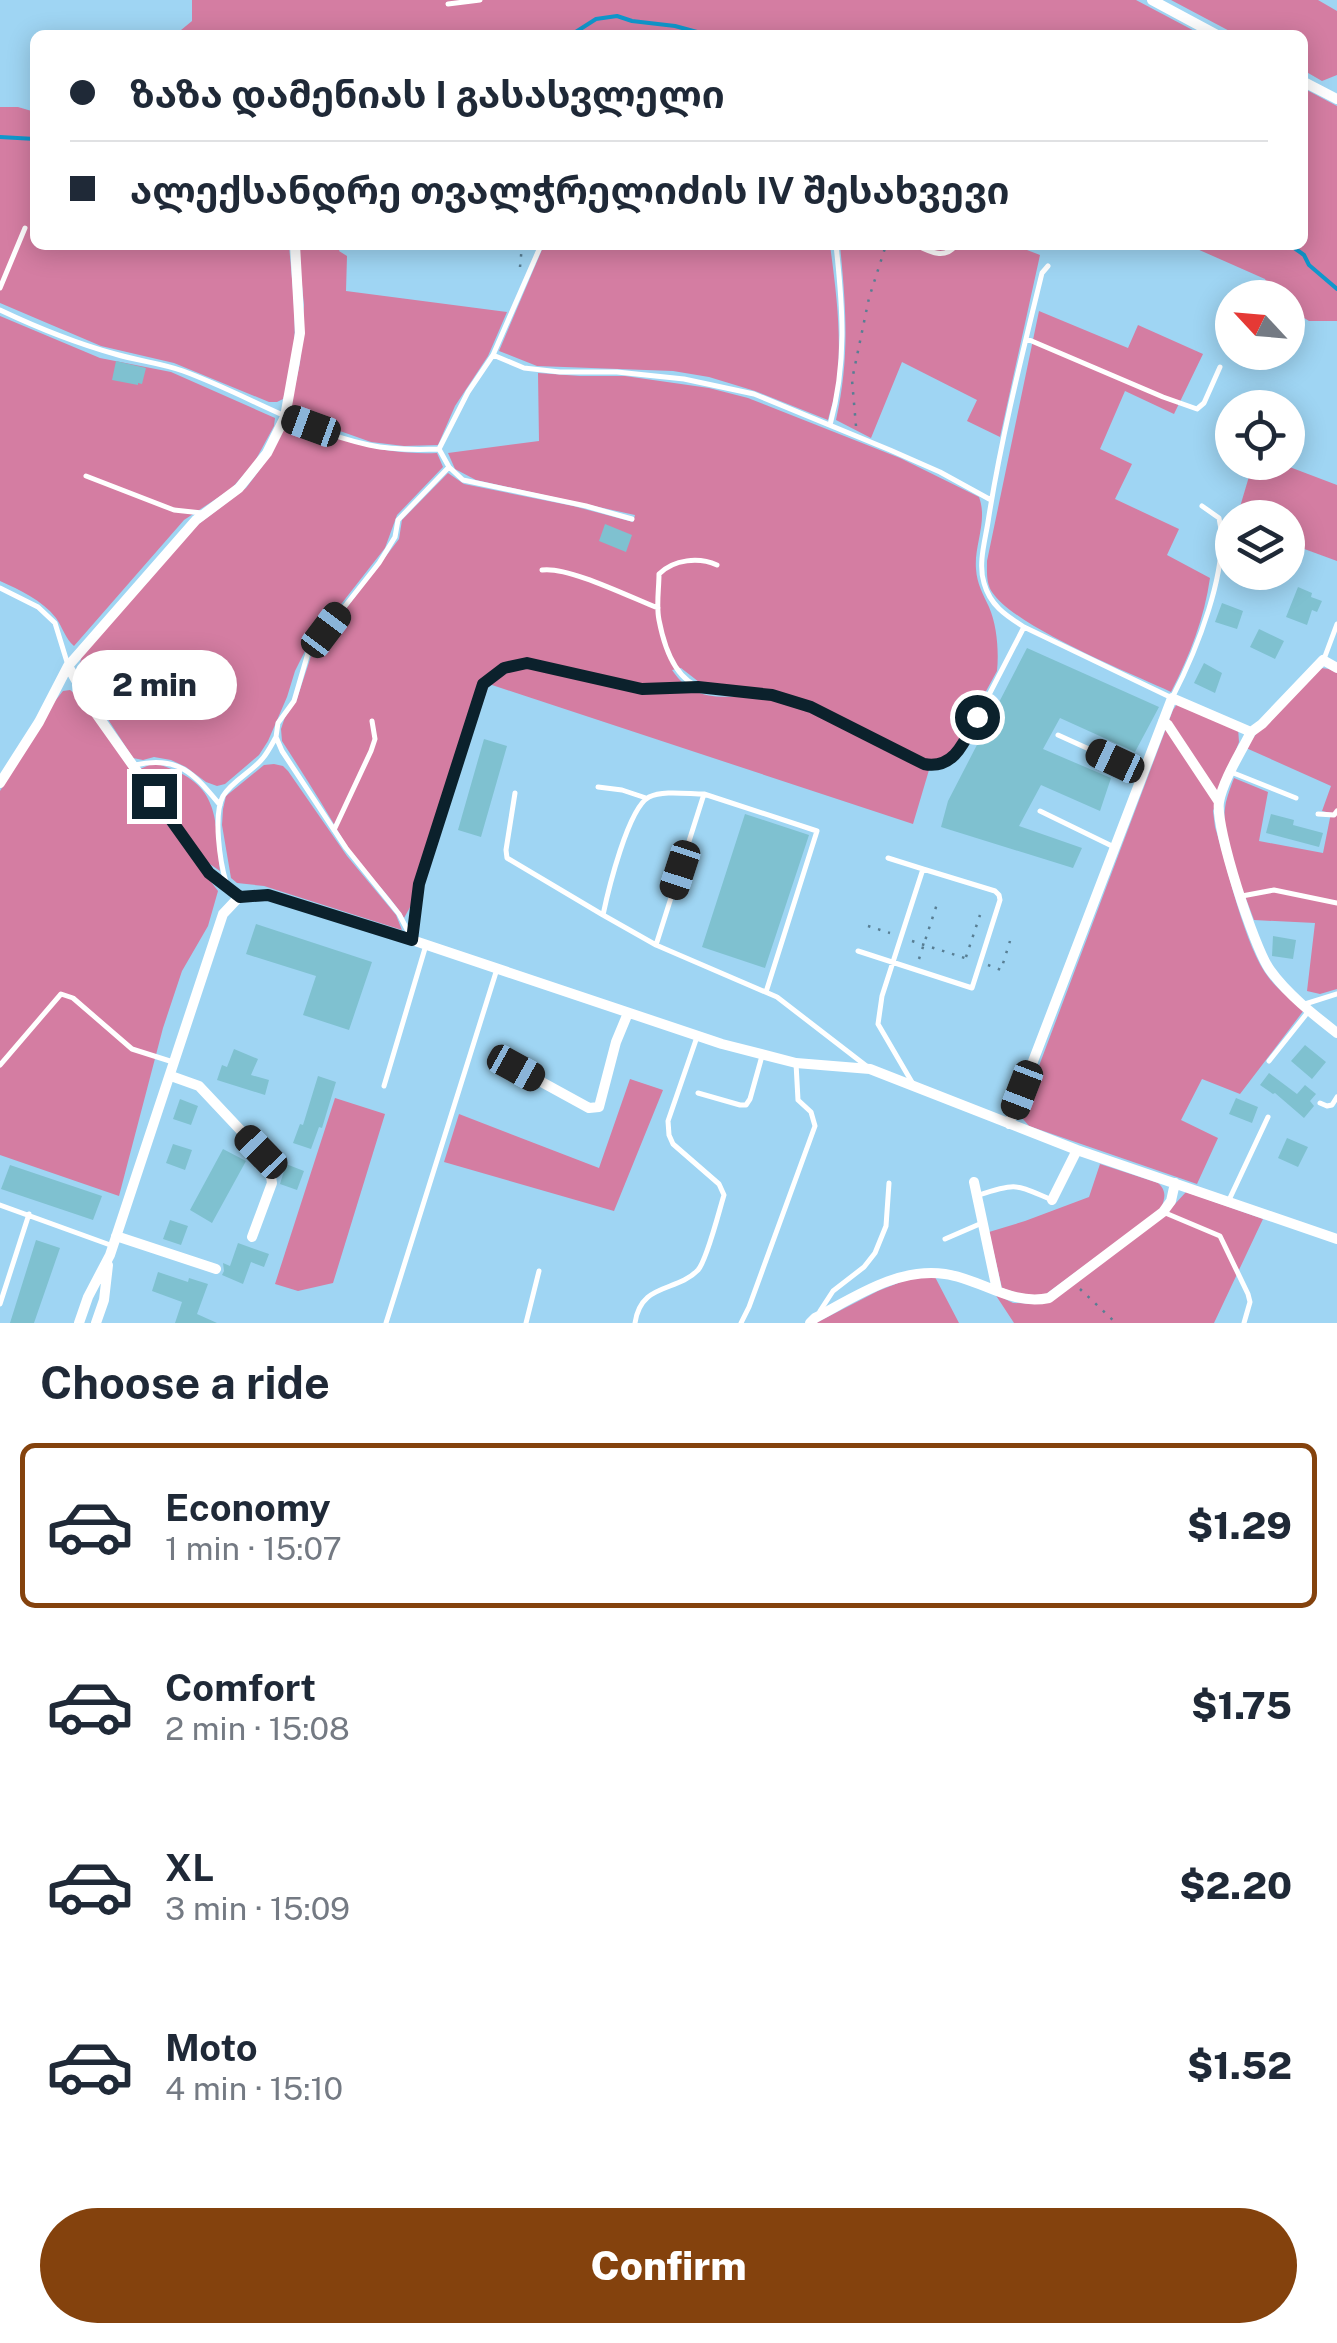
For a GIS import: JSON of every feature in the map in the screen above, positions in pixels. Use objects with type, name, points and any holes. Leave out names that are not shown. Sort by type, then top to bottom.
[{"type":"street","points":[[1156,1],[1208,30]]},
{"type":"street","points":[[1308,83],[1337,99]]},
{"type":"street","points":[[0,782],[39,722],[68,666],[196,520],[239,488],[267,452],[284,417],[300,333],[294,250]]},
{"type":"street","points":[[1219,802],[1251,732],[1323,660],[1337,668]]},
{"type":"street","points":[[68,666],[90,705],[209,873],[240,897]]},
{"type":"street","points":[[1009,1124],[1172,698],[1251,732]]},
{"type":"street","points":[[1163,722],[1219,802],[1228,853],[1256,946],[1270,971],[1337,1033]]},
{"type":"street","points":[[79,1323],[113,1245],[224,914],[240,897],[268,895],[698,1036],[796,1063],[870,1068],[1077,1150],[1337,1239]]},
{"type":"street","points":[[516,1068],[589,1108],[599,1108],[616,1042],[628,1013]]},
{"type":"street","points":[[171,1076],[198,1086],[261,1152],[272,1183],[252,1237]]},
{"type":"street","points":[[1052,1200],[1077,1150]]},
{"type":"street","points":[[974,1182],[997,1290]]},
{"type":"street","points":[[813,1320],[873,1287],[917,1272],[957,1276],[1016,1299],[1032,1302],[1048,1298],[1164,1212],[1175,1183]]},
{"type":"street","points":[[113,1245],[216,1269]]},
{"type":"street","points":[[96,1323],[113,1245]]},
{"type":"lane","points":[[448,4],[480,0]]},
{"type":"lane","points":[[0,288],[25,228]]},
{"type":"lane","points":[[438,449],[493,355],[539,250]]},
{"type":"lane","points":[[830,426],[840,390],[843,343],[837,250]]},
{"type":"lane","points":[[927,250],[941,254],[952,250]]},
{"type":"lane","points":[[1048,266],[1042,273],[1026,339],[992,500],[982,564],[983,581],[992,602],[1005,616],[1024,627],[1172,698],[1192,660],[1208,612],[1224,536],[1219,518],[1202,506]]},
{"type":"lane","points":[[0,310],[60,338],[214,382],[284,417],[370,446],[438,449]]},
{"type":"lane","points":[[1026,339],[1197,409],[1204,403],[1219,370]]},
{"type":"lane","points":[[493,355],[524,368],[684,379],[754,394],[940,472],[992,500]]},
{"type":"lane","points":[[438,449],[463,480],[632,518]]},
{"type":"lane","points":[[228,887],[222,869],[218,811],[224,796],[263,758],[276,738],[278,724],[294,701],[308,653],[378,563],[395,537],[398,520],[449,467]]},
{"type":"lane","points":[[86,476],[174,510],[206,512]]},
{"type":"lane","points":[[698,687],[684,679],[672,663],[658,618],[660,574],[678,563],[706,560],[717,565]]},
{"type":"lane","points":[[542,570],[567,572],[658,608]]},
{"type":"lane","points":[[0,588],[38,607],[55,623],[68,666]]},
{"type":"lane","points":[[1323,660],[1337,624]]},
{"type":"lane","points":[[412,940],[419,884],[483,684],[504,668],[527,663],[642,689],[698,687],[772,695],[794,701],[924,764],[943,764],[962,747],[1024,627]]},
{"type":"lane","points":[[334,830],[376,738],[372,721]]},
{"type":"lane","points":[[1058,735],[1143,774]]},
{"type":"lane","points":[[276,738],[346,848],[400,914],[412,940]]},
{"type":"lane","points":[[0,760],[12,764]]},
{"type":"lane","points":[[133,766],[154,761],[183,768],[220,805]]},
{"type":"lane","points":[[1231,772],[1296,798]]},
{"type":"lane","points":[[598,786],[646,798],[659,794],[704,794],[817,831],[766,992]]},
{"type":"lane","points":[[515,793],[507,858],[656,946],[777,996],[870,1068]]},
{"type":"lane","points":[[656,946],[704,794]]},
{"type":"lane","points":[[603,915],[632,819],[646,798]]},
{"type":"lane","points":[[1040,811],[1115,847]]},
{"type":"lane","points":[[1318,814],[1334,815],[1337,811]]},
{"type":"lane","points":[[858,951],[972,988],[999,895],[888,858]]},
{"type":"lane","points":[[914,1086],[878,1024],[882,996],[923,869]]},
{"type":"lane","points":[[1241,896],[1274,890],[1337,903]]},
{"type":"lane","points":[[384,1086],[427,945]]},
{"type":"lane","points":[[386,1323],[497,969]]},
{"type":"lane","points":[[0,1065],[61,994],[73,998],[132,1049],[176,1062]]},
{"type":"lane","points":[[1269,1061],[1306,1007],[1337,994]]},
{"type":"lane","points":[[635,1323],[643,1302],[652,1293],[699,1269],[724,1195],[719,1184],[673,1144],[669,1135],[668,1121],[698,1036]]},
{"type":"lane","points":[[698,1092],[746,1105],[762,1054]]},
{"type":"lane","points":[[741,1323],[815,1126],[810,1112],[798,1100],[796,1063]]},
{"type":"lane","points":[[1320,1102],[1332,1105],[1337,1098]]},
{"type":"lane","points":[[1228,1201],[1268,1117]]},
{"type":"lane","points":[[813,1320],[833,1291],[864,1267],[875,1253],[886,1226],[888,1183]]},
{"type":"lane","points":[[976,1196],[1016,1185],[1052,1200]]},
{"type":"lane","points":[[0,1205],[113,1245]]},
{"type":"lane","points":[[1164,1212],[1224,1240],[1250,1302],[1244,1323]]},
{"type":"lane","points":[[0,1304],[29,1214]]},
{"type":"lane","points":[[944,1238],[982,1223]]},
{"type":"lane","points":[[526,1323],[539,1271]]},
{"type":"path","points":[[857,438],[852,380],[884,250]]},
{"type":"path","points":[[915,970],[938,901]]},
{"type":"path","points":[[966,958],[980,914]]},
{"type":"path","points":[[868,926],[1001,970],[1010,941]]},
{"type":"path","points":[[1072,1281],[1116,1323]]},
{"type":"shaded area","points":[[192,0],[1136,0],[1193,30],[181,30],[192,21]]},
{"type":"shaded area","points":[[1171,0],[1318,0],[1337,11],[1337,75],[1322,81],[1308,73],[1308,30],[1228,30]]},
{"type":"shaded area","points":[[1308,91],[1337,106],[1337,321],[1305,319],[1305,280],[1266,280],[1199,250],[1308,250]]},
{"type":"shaded area","points":[[0,107],[18,107],[30,111],[30,250],[289,250],[294,342],[289,380],[283,399],[269,402],[174,363],[101,346],[0,303]]},
{"type":"shaded area","points":[[298,250],[340,250],[347,256],[346,291],[507,312],[488,356],[455,406],[438,445],[404,446],[371,442],[289,413],[300,363],[304,305]]},
{"type":"shaded area","points":[[542,250],[831,250],[839,347],[828,420],[709,377],[673,371],[537,366],[499,351]]},
{"type":"shaded area","points":[[840,250],[1027,250],[1040,255],[1000,437],[967,421],[977,400],[902,362],[871,438],[836,420],[846,332]]},
{"type":"shaded area","points":[[1039,311],[1128,348],[1138,325],[1203,354],[1174,414],[1125,391],[1100,449],[1132,464],[1115,499],[1179,529],[1167,555],[1210,578],[1195,636],[1171,692],[1024,620],[1005,606],[989,585],[987,561]]},
{"type":"shaded area","points":[[0,316],[100,358],[171,372],[275,418],[254,463],[231,489],[184,520],[74,646],[44,606],[0,581]]},
{"type":"shaded area","points":[[538,373],[625,376],[748,398],[900,458],[979,497],[982,515],[976,569],[994,622],[997,671],[955,748],[945,757],[925,760],[814,703],[770,692],[714,686],[699,682],[681,668],[672,670],[682,682],[705,695],[756,697],[790,704],[929,770],[913,824],[489,684],[423,884],[404,918],[345,843],[282,741],[281,729],[297,699],[312,653],[399,539],[402,520],[448,473],[464,484],[633,522],[635,515],[476,480],[455,469],[448,453],[539,441]]},
{"type":"shaded area","points":[[292,422],[380,449],[437,453],[443,467],[397,515],[385,548],[306,649],[259,755],[225,784],[217,786],[171,760],[133,758],[82,679],[82,655],[192,529],[246,488]]},
{"type":"shaded area","points":[[1305,473],[1337,485],[1337,561],[1305,549],[1305,500],[1242,500],[1248,480],[1305,480]]},
{"type":"shaded area","points":[[1321,668],[1337,673],[1337,989],[1320,994],[1307,991],[1315,923],[1254,920],[1232,862],[1224,817],[1234,778],[1268,792],[1259,841],[1323,853],[1331,813],[1322,811],[1331,786],[1246,748]]},
{"type":"shaded area","points":[[70,690],[83,699],[160,815],[218,891],[208,926],[182,971],[163,1028],[119,1196],[0,1155],[0,791],[55,701],[63,691]]},
{"type":"shaded area","points":[[1177,704],[1238,728],[1239,742],[1213,811],[1215,827],[1260,964],[1277,987],[1304,1010],[1240,1094],[1202,1079],[1181,1120],[1218,1138],[1197,1184],[1029,1126],[1022,1111]]},
{"type":"shaded area","points":[[154,763],[176,771],[203,790],[214,816],[220,871],[204,860],[140,769]]},
{"type":"shaded area","points":[[274,764],[288,771],[347,856],[396,915],[402,930],[264,886],[237,883],[231,878],[222,825],[226,796],[264,765]]},
{"type":"shaded area","points":[[630,1079],[663,1090],[614,1211],[444,1162],[459,1114],[599,1168]]},
{"type":"shaded area","points":[[335,1098],[385,1114],[333,1283],[298,1291],[275,1284]]},
{"type":"shaded area","points":[[1100,1164],[1158,1183],[1164,1195],[1161,1209],[1046,1294],[1030,1297],[1002,1288],[989,1232],[1089,1197]]},
{"type":"shaded area","points":[[1186,1192],[1263,1219],[1214,1323],[1014,1323],[995,1294],[1013,1303],[1040,1304],[1061,1293],[1163,1217]]},
{"type":"shaded area","points":[[935,1277],[959,1323],[816,1323],[911,1278]]},
{"type":"building","points":[[116,361],[146,368],[142,384],[112,380]]},
{"type":"building","points":[[605,524],[632,535],[626,552],[599,541]]},
{"type":"building","points":[[1297,590],[1312,593],[1311,597],[1322,601],[1317,612],[1312,610],[1307,625],[1286,617]]},
{"type":"building","points":[[1222,603],[1243,611],[1237,629],[1215,622]]},
{"type":"building","points":[[1259,629],[1284,641],[1275,659],[1250,647]]},
{"type":"building","points":[[1027,648],[1159,707],[1135,752],[1060,718],[1043,749],[1111,778],[1100,811],[1041,785],[1019,826],[1082,848],[1073,868],[941,827],[948,801]]},
{"type":"building","points":[[1204,663],[1222,673],[1215,693],[1194,683]]},
{"type":"building","points":[[484,739],[507,746],[481,837],[458,830]]},
{"type":"building","points":[[745,814],[809,835],[765,968],[702,947]]},
{"type":"building","points":[[1271,814],[1323,833],[1319,847],[1266,833]]},
{"type":"building","points":[[256,924],[372,962],[349,1030],[303,1015],[316,976],[246,954]]},
{"type":"building","points":[[1273,936],[1296,940],[1293,959],[1272,956]]},
{"type":"building","points":[[1305,1045],[1326,1062],[1312,1079],[1291,1061]]},
{"type":"building","points":[[234,1049],[258,1059],[251,1075],[269,1080],[265,1095],[217,1080]]},
{"type":"building","points":[[1269,1073],[1297,1094],[1305,1085],[1316,1094],[1310,1101],[1314,1106],[1304,1118],[1260,1085]]},
{"type":"building","points":[[318,1076],[336,1082],[311,1149],[293,1143],[300,1124],[303,1125]]},
{"type":"building","points":[[1236,1098],[1258,1107],[1252,1123],[1229,1114]]},
{"type":"building","points":[[180,1099],[198,1106],[191,1125],[173,1119]]},
{"type":"building","points":[[1287,1138],[1308,1147],[1298,1167],[1278,1158]]},
{"type":"building","points":[[173,1144],[192,1150],[185,1170],[166,1163]]},
{"type":"building","points":[[223,1149],[246,1161],[212,1223],[190,1210]]},
{"type":"building","points":[[286,1164],[304,1171],[297,1190],[280,1184]]},
{"type":"building","points":[[10,1165],[102,1196],[93,1220],[1,1189]]},
{"type":"building","points":[[170,1220],[188,1226],[181,1245],[163,1239]]},
{"type":"building","points":[[36,1240],[60,1248],[34,1323],[10,1323]]},
{"type":"building","points":[[238,1243],[269,1254],[264,1267],[251,1262],[243,1284],[222,1275],[223,1263],[230,1266]]},
{"type":"building","points":[[158,1272],[208,1284],[197,1314],[217,1323],[175,1323],[182,1302],[152,1291]]},
{"type":"waterway","points":[[579,30],[596,19],[617,16],[690,30]]},
{"type":"waterway","points":[[0,137],[30,139]]},
{"type":"waterway","points":[[1297,250],[1337,289]]},
{"type":"route","points":[[154,796],[209,873],[240,897],[268,895],[412,940],[419,884],[483,684],[504,668],[527,663],[642,689],[698,687],[772,695],[811,707],[933,765],[952,759],[977,717]]}]
